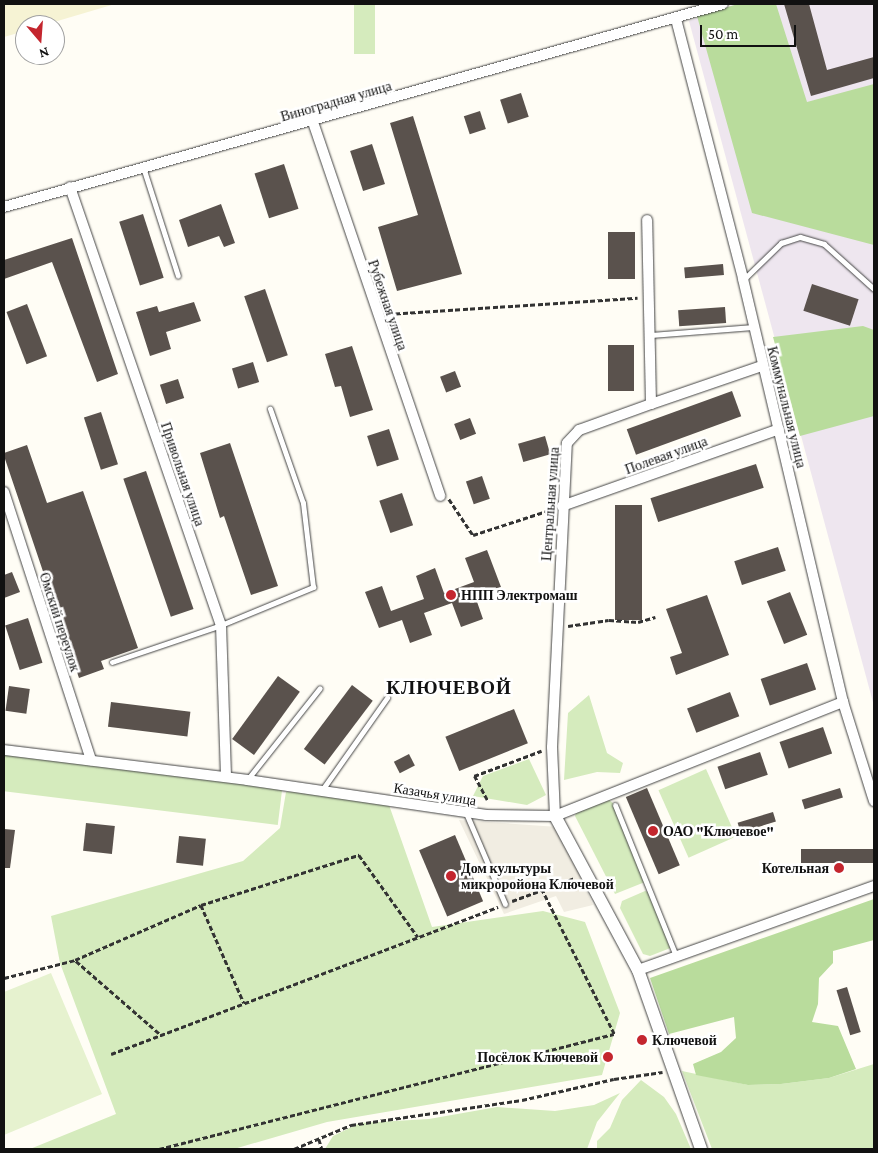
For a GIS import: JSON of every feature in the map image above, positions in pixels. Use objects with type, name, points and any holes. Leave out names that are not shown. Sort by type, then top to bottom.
[{"type":"street","name":"Виноградная улица","points":[[4,207],[142,167],[313,122],[676,19],[722,4]]},
{"type":"street","name":"Коммунальная улица","points":[[676,19],[743,279],[762,366],[779,429],[843,702],[874,801]]},
{"type":"street","name":"Рубежная улица","points":[[313,122],[377,315],[444,497]]},
{"type":"street","name":"Привольная улица","points":[[70,187],[221,625],[226,777]]},
{"type":"street","points":[[647,220],[651,404]]},
{"type":"street","name":"Центральная улица","points":[[556,816],[552,747],[562,506],[567,442],[579,430],[762,366]]},
{"type":"street","name":"Полевая улица","points":[[562,506],[779,429]]},
{"type":"street","name":"Омский переулок","points":[[4,492],[91,760]]},
{"type":"street","name":"Казачья улица","points":[[4,750],[226,777],[466,812],[556,816],[843,702]]},
{"type":"street","points":[[556,816],[638,970],[671,1071],[701,1149]]},
{"type":"street","points":[[638,970],[874,886]]},
{"type":"lane","points":[[142,167],[178,276]]},
{"type":"lane","points":[[743,279],[781,243],[800,237],[824,244],[874,289]]},
{"type":"lane","points":[[649,335],[754,327]]},
{"type":"lane","points":[[112,662],[221,625],[313,587],[303,503],[270,409]]},
{"type":"lane","points":[[247,780],[320,688]]},
{"type":"lane","points":[[322,790],[387,698]]},
{"type":"lane","points":[[615,805],[676,957]]},
{"type":"lane","points":[[466,812],[505,904]]},
{"type":"path","points":[[377,315],[649,298]]},
{"type":"path","points":[[444,497],[473,535],[562,506]]},
{"type":"path","points":[[557,628],[609,620],[638,622],[655,617]]},
{"type":"path","points":[[487,800],[474,776],[552,747]]},
{"type":"path","points":[[4,978],[75,960],[201,905],[359,855],[418,937]]},
{"type":"path","points":[[111,1054],[587,873]]},
{"type":"path","points":[[160,1149],[614,1034],[542,890]]},
{"type":"path","points":[[201,905],[244,1004]]},
{"type":"path","points":[[75,960],[161,1035]]},
{"type":"path","points":[[294,1149],[351,1125],[522,1100],[614,1079],[671,1071]]},
{"type":"path","points":[[318,1139],[322,1149]]},
{"type":"shaded area","points":[[4,4],[115,4],[65,19],[65,15],[15,15],[15,34],[4,37]]},
{"type":"shaded area","points":[[736,4],[874,4],[874,706],[689,21]]},
{"type":"shaded area","points":[[459,820],[558,827],[593,905],[564,912],[556,896],[504,914]]},
{"type":"green space","points":[[354,4],[375,4],[375,54],[354,54]]},
{"type":"green space","points":[[738,4],[776,4],[807,102],[874,84],[874,245],[752,213],[697,16]]},
{"type":"green space","points":[[863,326],[874,330],[874,416],[800,436],[773,337]]},
{"type":"green space","points":[[589,695],[607,753],[623,763],[620,773],[597,772],[564,780],[568,713]]},
{"type":"green space","points":[[4,749],[283,783],[278,825],[4,791]]},
{"type":"green space","points":[[529,759],[546,795],[527,805],[473,796],[483,776]]},
{"type":"green space","points":[[706,769],[736,837],[689,858],[658,790]]},
{"type":"green space","points":[[322,790],[389,805],[432,927],[543,911],[585,922],[620,1013],[602,1075],[327,1122],[234,1149],[30,1149],[116,1114],[60,963],[51,916],[243,861],[280,828],[286,792]]},
{"type":"green space","points":[[608,799],[615,805],[645,882],[615,894],[575,816],[577,810]]},
{"type":"green space","points":[[645,891],[653,893],[674,943],[673,947],[650,956],[643,954],[620,908],[622,901]]},
{"type":"green space","points":[[874,899],[874,940],[833,951],[833,963],[819,978],[818,1004],[812,1022],[838,1026],[856,1069],[829,1078],[781,1084],[748,1085],[696,1075],[693,1064],[721,1052],[736,1038],[734,1017],[669,1034],[650,978]]},
{"type":"green space","points":[[51,973],[102,1094],[4,1135],[4,992]]},
{"type":"green space","points":[[874,1064],[874,1149],[712,1149],[682,1071],[748,1085],[781,1084],[829,1078]]},
{"type":"green space","points":[[641,1080],[664,1097],[676,1114],[691,1149],[597,1149],[597,1141],[610,1128],[622,1100]]},
{"type":"green space","points":[[620,1093],[597,1122],[587,1149],[325,1149],[333,1136],[360,1123],[429,1119],[497,1107],[555,1111],[594,1105]]},
{"type":"building","points":[[784,4],[809,4],[827,70],[874,57],[874,78],[811,96]]},
{"type":"building","points":[[521,93],[529,117],[508,124],[500,100]]},
{"type":"building","points":[[480,111],[486,129],[470,134],[464,116]]},
{"type":"building","points":[[413,116],[462,274],[397,291],[378,227],[418,215],[390,123]]},
{"type":"building","points":[[372,144],[385,184],[363,191],[350,151]]},
{"type":"building","points":[[284,164],[299,209],[269,218],[255,174]]},
{"type":"building","points":[[221,204],[235,243],[224,247],[219,236],[188,247],[179,220]]},
{"type":"building","points":[[143,214],[164,278],[140,285],[119,222]]},
{"type":"building","points":[[608,232],[635,232],[635,279],[608,279]]},
{"type":"building","points":[[72,238],[118,374],[97,382],[52,262],[4,279],[4,260]]},
{"type":"building","points":[[723,264],[724,275],[685,278],[684,267]]},
{"type":"building","points":[[812,284],[859,299],[850,326],[803,311]]},
{"type":"building","points":[[265,289],[288,355],[267,362],[244,296]]},
{"type":"building","points":[[194,302],[201,321],[166,332],[171,349],[150,356],[136,312],[157,306],[159,312]]},
{"type":"building","points":[[27,304],[47,356],[27,364],[6,312]]},
{"type":"building","points":[[725,307],[726,323],[679,326],[678,310]]},
{"type":"building","points":[[608,345],[634,345],[634,391],[608,391]]},
{"type":"building","points":[[352,346],[373,410],[350,417],[341,386],[335,387],[325,354]]},
{"type":"building","points":[[253,362],[259,382],[238,389],[232,368]]},
{"type":"building","points":[[455,371],[461,387],[446,393],[440,377]]},
{"type":"building","points":[[178,379],[184,398],[166,404],[160,385]]},
{"type":"building","points":[[732,391],[741,416],[636,455],[627,429]]},
{"type":"building","points":[[101,412],[118,464],[101,470],[84,418]]},
{"type":"building","points":[[470,418],[476,434],[460,440],[454,424]]},
{"type":"building","points":[[389,429],[399,459],[377,467],[367,436]]},
{"type":"building","points":[[545,436],[550,454],[523,462],[518,444]]},
{"type":"building","points":[[230,443],[278,586],[251,595],[224,516],[220,518],[200,453]]},
{"type":"building","points":[[27,445],[47,503],[83,491],[138,648],[101,661],[104,669],[79,678],[4,456],[4,453]]},
{"type":"building","points":[[756,464],[764,488],[658,522],[650,498]]},
{"type":"building","points":[[146,471],[194,609],[171,617],[123,479]]},
{"type":"building","points":[[482,476],[490,499],[474,504],[466,482]]},
{"type":"building","points":[[402,493],[413,525],[390,533],[379,501]]},
{"type":"building","points":[[615,505],[642,505],[642,620],[615,620]]},
{"type":"building","points":[[778,547],[786,571],[742,585],[734,561]]},
{"type":"building","name":"НПП Электромаш","points":[[487,550],[501,587],[475,596],[483,619],[461,627],[452,603],[424,613],[432,635],[410,643],[402,620],[379,628],[365,592],[382,586],[391,611],[424,599],[416,576],[435,568],[444,593],[474,582],[465,558]]},
{"type":"building","points":[[12,572],[20,592],[4,598],[4,575]]},
{"type":"building","points":[[790,592],[807,635],[784,644],[767,601]]},
{"type":"building","points":[[707,595],[729,655],[676,675],[670,657],[682,653],[666,609]]},
{"type":"building","points":[[28,618],[43,663],[20,670],[5,625]]},
{"type":"building","points":[[807,663],[816,689],[770,705],[761,679]]},
{"type":"building","points":[[278,676],[300,692],[254,755],[232,739]]},
{"type":"building","points":[[352,685],[373,701],[325,765],[304,749]]},
{"type":"building","points":[[9,686],[30,689],[26,714],[6,711]]},
{"type":"building","points":[[730,692],[739,716],[696,733],[687,708]]},
{"type":"building","points":[[111,702],[190,712],[187,737],[108,727]]},
{"type":"building","points":[[514,709],[528,743],[459,771],[445,737]]},
{"type":"building","points":[[823,727],[832,753],[789,768],[780,742]]},
{"type":"building","points":[[760,752],[768,775],[725,789],[717,767]]},
{"type":"building","points":[[409,754],[415,766],[400,773],[394,762]]},
{"type":"building","name":"ОАО \"Ключевое\"","points":[[647,788],[680,865],[659,874],[626,797]]},
{"type":"building","points":[[840,788],[843,798],[805,809],[802,800]]},
{"type":"building","points":[[773,812],[776,822],[741,832],[738,823]]},
{"type":"building","points":[[86,823],[115,826],[112,854],[83,851]]},
{"type":"building","points":[[4,829],[15,830],[10,868],[4,868]]},
{"type":"building","name":"Дом культуры микроройона Ключевой","points":[[455,835],[483,901],[447,917],[419,850]]},
{"type":"building","points":[[179,836],[206,839],[203,866],[176,863]]},
{"type":"building","points":[[801,849],[874,849],[874,863],[801,863]]},
{"type":"building","points":[[847,987],[861,1032],[850,1035],[836,990]]},
{"type":"place","name":"НПП Электромаш","points":[[451,595]]},
{"type":"place","name":"ОАО \"Ключевое\"","points":[[653,831]]},
{"type":"place","name":"Котельная","points":[[839,868]]},
{"type":"place","name":"Дом культуры микроройона Ключевой","points":[[451,876]]},
{"type":"place","name":"Ключевой","points":[[642,1040]]},
{"type":"place","name":"Посёлок Ключевой","points":[[608,1057]]},
{"type":"district","name":"КЛЮЧЕВОЙ","points":[[449,688]]}]
